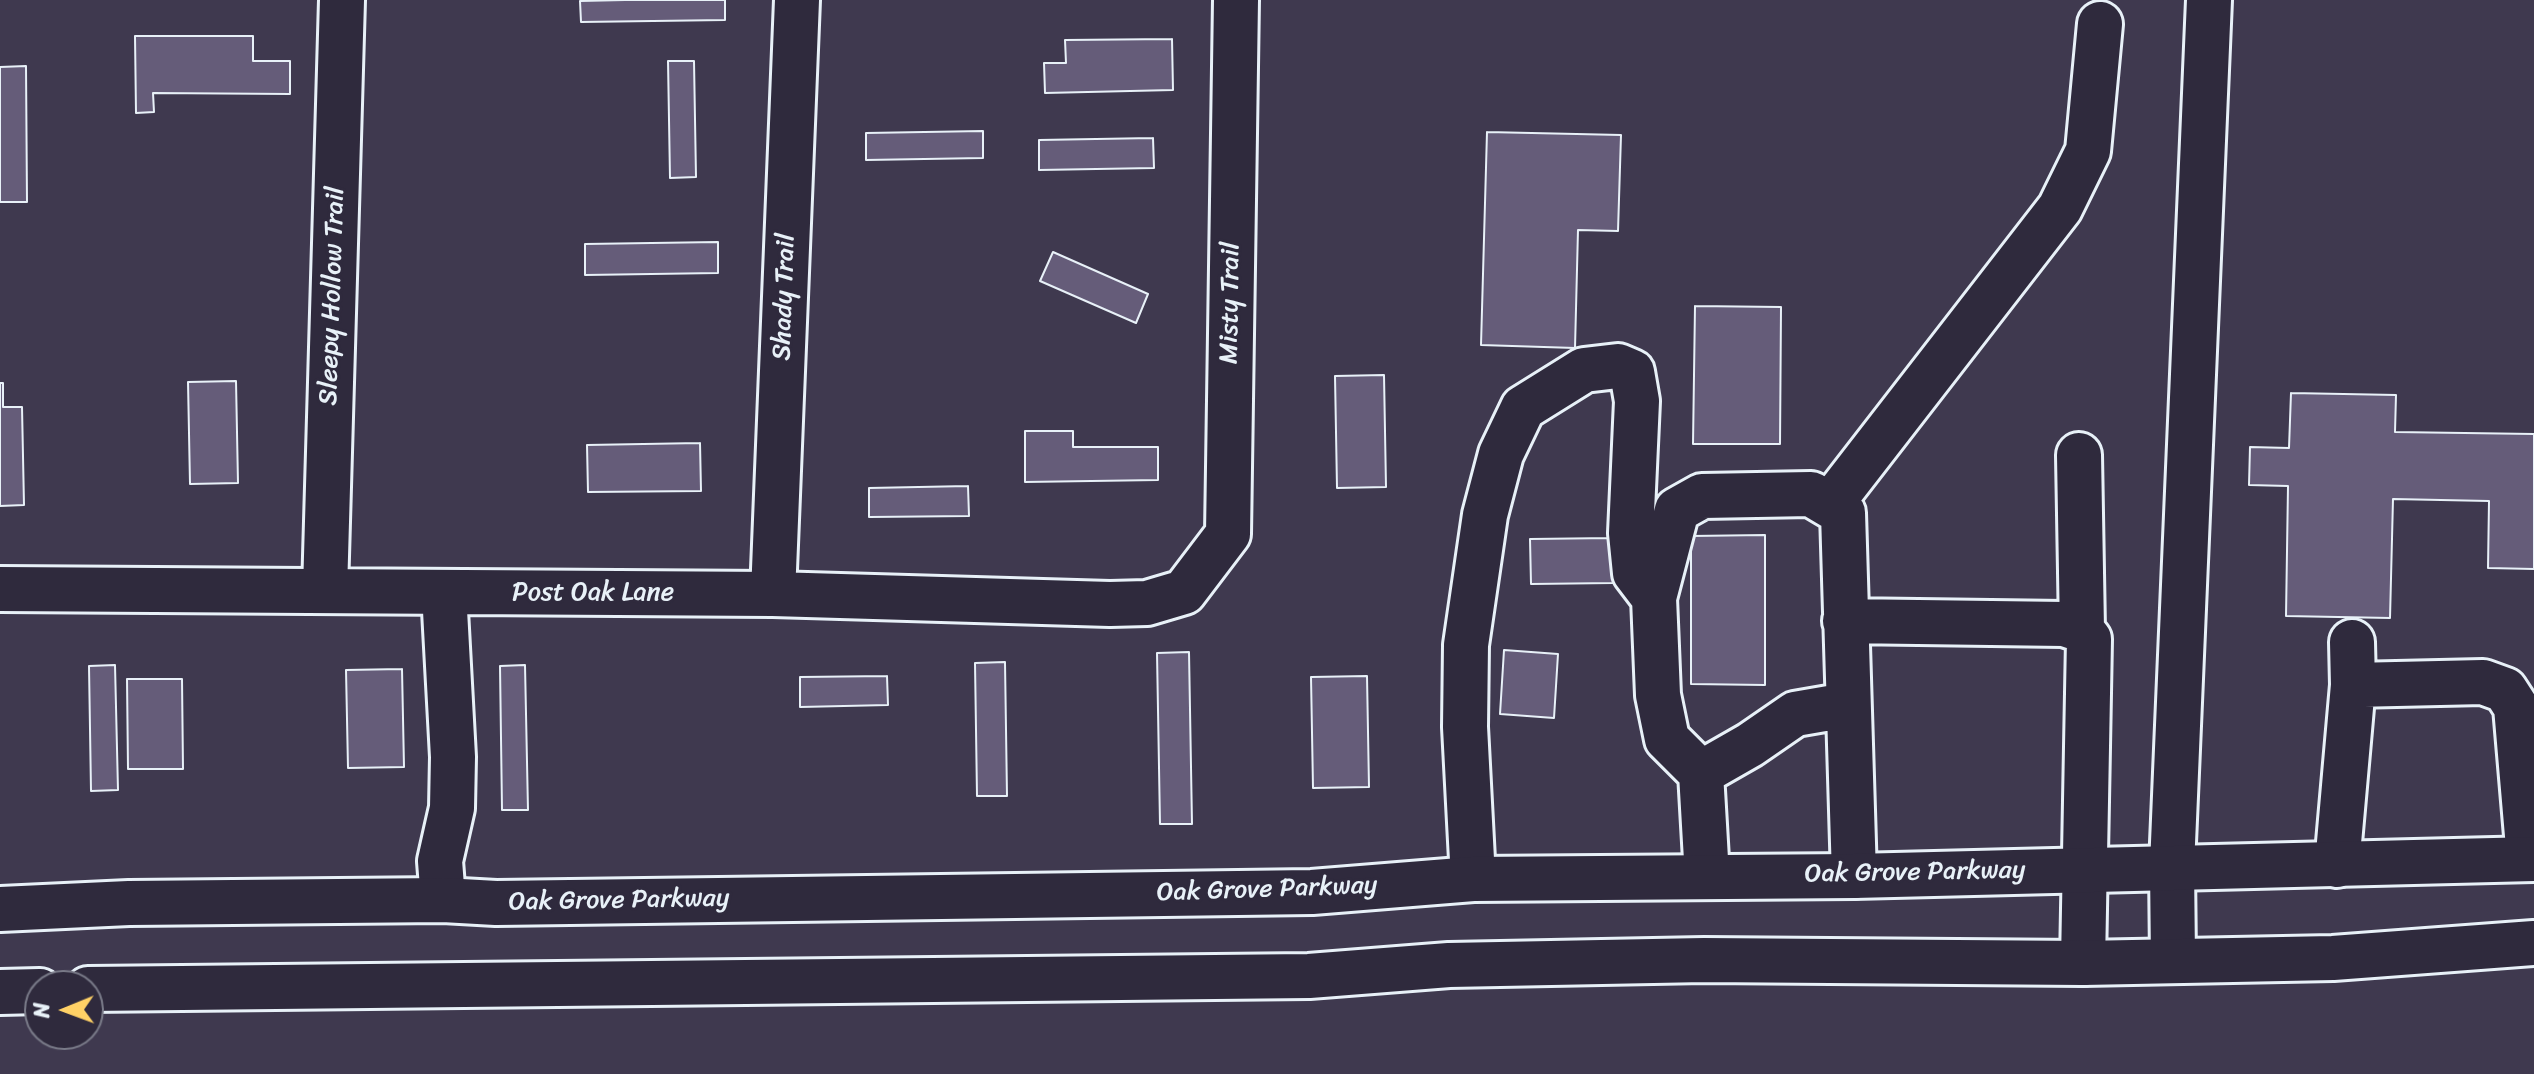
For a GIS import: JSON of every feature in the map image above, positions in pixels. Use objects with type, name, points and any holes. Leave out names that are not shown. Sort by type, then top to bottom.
[{"type":"main road","name":"Sleepy Hollow Trail","points":[[325,591],[342,0]]},
{"type":"main road","name":"Shady Trail","points":[[773,594],[797,0]]},
{"type":"main road","name":"Misty Trail","points":[[1184,592],[1228,534],[1236,0]]},
{"type":"main road","points":[[2173,960],[2172,866],[2209,0]]},
{"type":"main road","points":[[1830,505],[2060,208],[2088,151],[2100,24]]},
{"type":"main road","points":[[1473,879],[1465,727],[1466,645],[1485,515],[1501,454],[1523,408],[1584,370],[1618,366],[1632,372],[1637,401],[1631,533],[1633,560],[1635,573],[1654,598]]},
{"type":"main road","points":[[2079,455],[2082,630]]},
{"type":"main road","points":[[1707,877],[1701,773],[1667,739],[1658,695],[1654,598],[1677,510],[1702,496],[1811,494],[1843,513],[1854,876]]},
{"type":"main road","name":"Post Oak Lane","points":[[0,589],[773,594],[1110,604],[1147,603],[1184,592]]},
{"type":"main road","points":[[443,900],[440,861],[452,808],[453,757],[444,592]]},
{"type":"main road","points":[[1845,621],[2064,624],[2082,630],[2089,639],[2083,963]]},
{"type":"main road","points":[[2337,865],[2353,685],[2352,642]]},
{"type":"main road","points":[[2353,685],[2483,682],[2505,690],[2516,707],[2531,859]]},
{"type":"main road","points":[[1701,773],[1795,714],[1847,705]]},
{"type":"main road","name":"Oak Grove Parkway","points":[[0,909],[129,903],[443,900],[496,903],[1312,892],[1473,879],[1854,876],[2531,859]]},
{"type":"main road","points":[[104,989],[1309,976],[1449,965],[1704,960],[2083,963],[2333,958],[2534,943]]},
{"type":"main road","points":[[0,992],[24,991]]},
{"type":"building","points":[[725,0],[725,20],[581,22],[580,1]]},
{"type":"building","points":[[135,36],[253,36],[253,61],[290,61],[290,94],[153,93],[154,112],[136,113]]},
{"type":"building","points":[[1172,39],[1173,90],[1045,93],[1044,63],[1066,63],[1065,40]]},
{"type":"building","points":[[668,61],[694,61],[696,177],[670,178]]},
{"type":"building","points":[[26,66],[27,202],[0,202],[0,67]]},
{"type":"building","points":[[983,131],[983,158],[866,160],[866,133]]},
{"type":"building","points":[[1487,132],[1621,135],[1618,231],[1578,230],[1575,348],[1481,345]]},
{"type":"building","points":[[1153,138],[1154,168],[1039,170],[1039,140]]},
{"type":"building","points":[[718,242],[718,273],[585,275],[585,244]]},
{"type":"building","points":[[1053,252],[1148,294],[1136,323],[1040,281]]},
{"type":"building","points":[[1695,306],[1781,307],[1780,444],[1693,444]]},
{"type":"building","points":[[1384,375],[1386,487],[1337,488],[1335,376]]},
{"type":"building","points":[[236,381],[238,483],[190,484],[188,382]]},
{"type":"building","points":[[0,383],[3,383],[3,407],[22,407],[24,505],[0,506]]},
{"type":"building","points":[[2291,393],[2396,395],[2395,432],[2534,434],[2534,569],[2488,568],[2489,501],[2393,499],[2390,618],[2286,616],[2288,486],[2249,485],[2250,447],[2289,448]]},
{"type":"building","points":[[1025,431],[1073,431],[1073,447],[1158,447],[1158,480],[1025,482]]},
{"type":"building","points":[[700,443],[701,491],[588,492],[587,445]]},
{"type":"building","points":[[968,486],[969,516],[869,517],[869,488]]},
{"type":"building","points":[[1765,535],[1765,685],[1691,684],[1691,536]]},
{"type":"building","points":[[1612,538],[1613,583],[1531,584],[1530,539]]},
{"type":"building","points":[[1504,650],[1558,654],[1554,718],[1500,714]]},
{"type":"building","points":[[1189,652],[1192,824],[1160,824],[1157,653]]},
{"type":"building","points":[[1005,662],[1007,796],[977,796],[975,663]]},
{"type":"building","points":[[115,665],[118,790],[91,791],[89,666]]},
{"type":"building","points":[[525,665],[528,810],[502,810],[500,666]]},
{"type":"building","points":[[402,669],[404,767],[348,768],[346,670]]},
{"type":"building","points":[[887,676],[888,705],[800,707],[800,677]]},
{"type":"building","points":[[1367,676],[1369,787],[1313,788],[1311,677]]},
{"type":"building","points":[[127,679],[182,679],[183,769],[128,769]]}]
